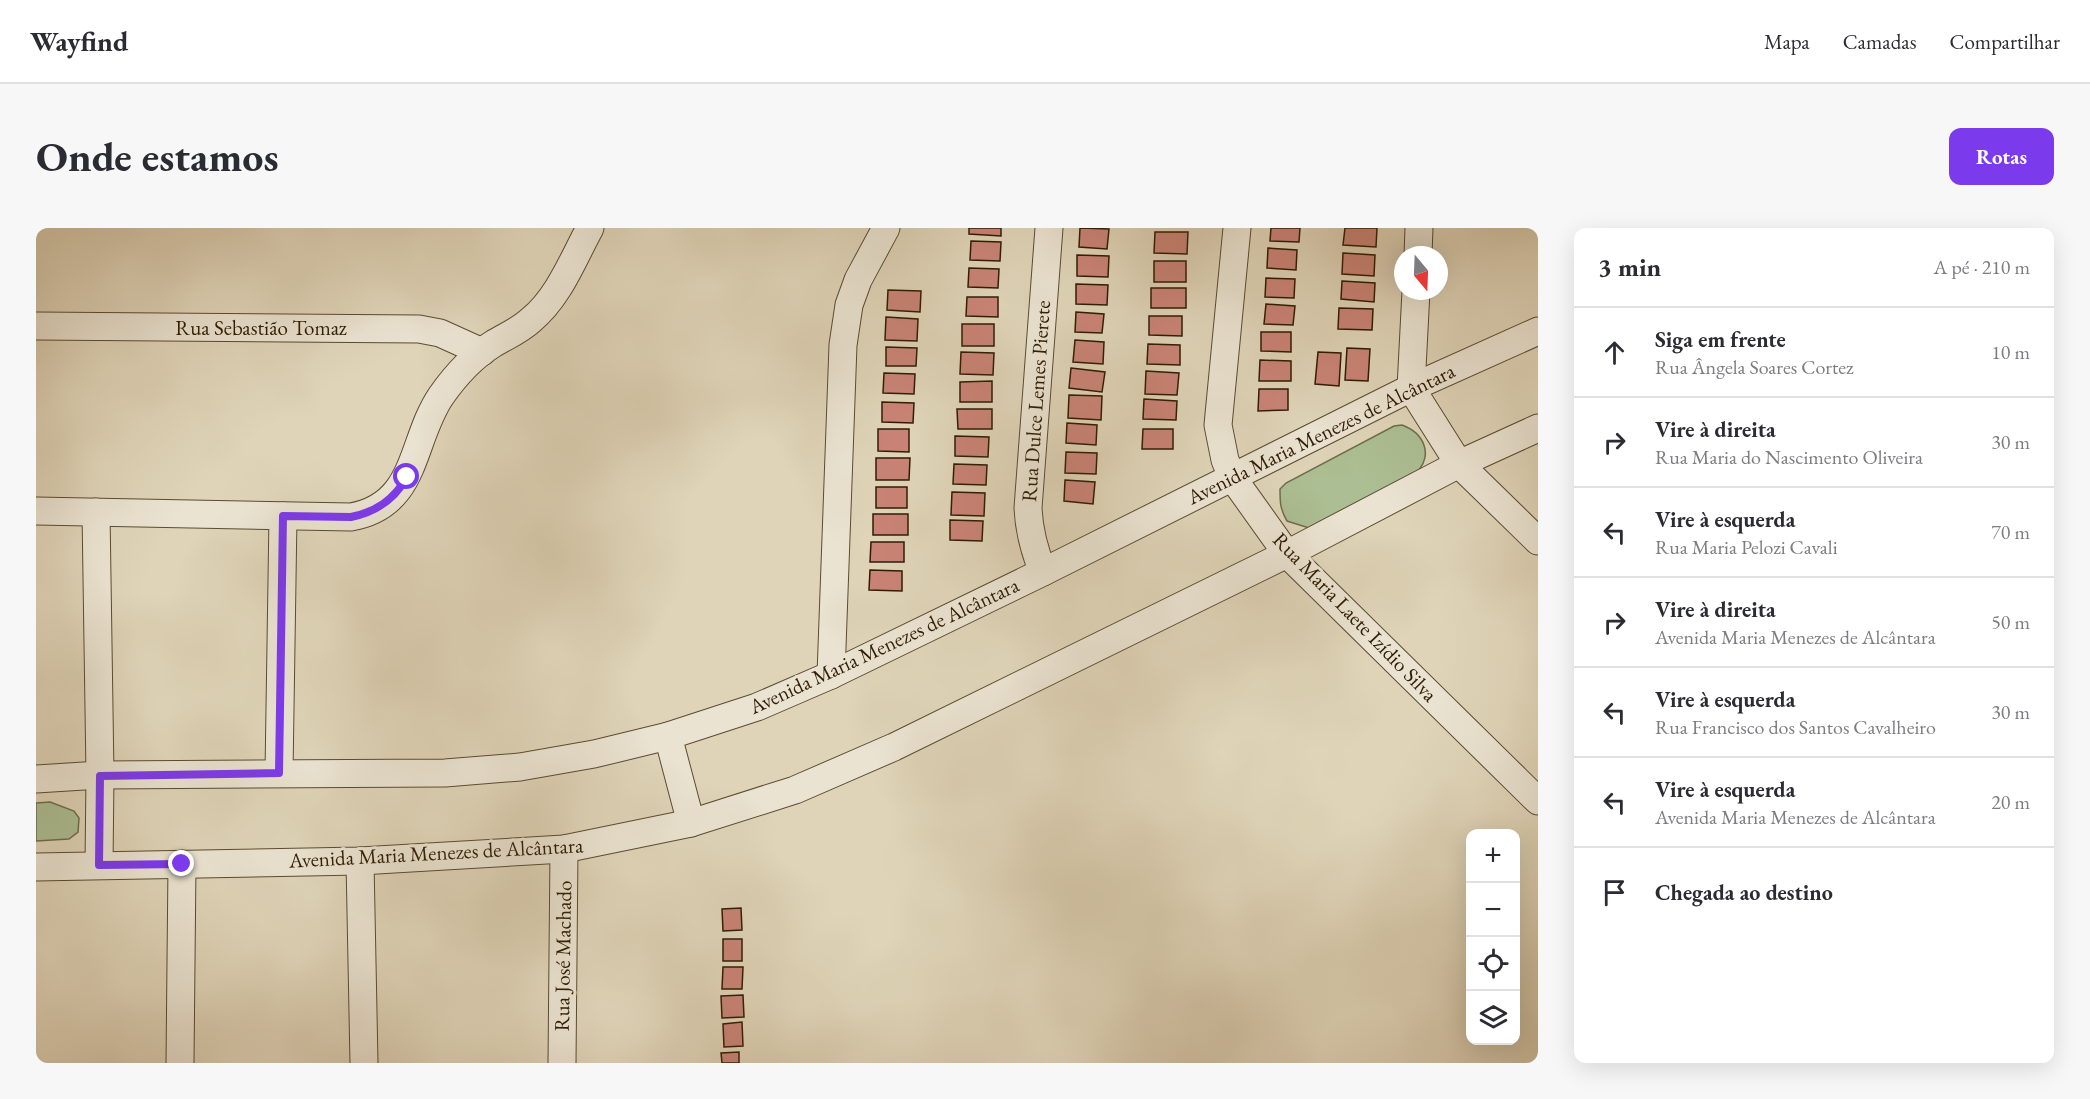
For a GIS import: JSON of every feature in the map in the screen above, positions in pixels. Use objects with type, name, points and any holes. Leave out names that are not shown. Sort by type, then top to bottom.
[{"type":"street","points":[[36,511],[351,517],[370,512],[388,501],[402,486],[428,420],[440,397],[455,377],[482,352],[517,332],[546,305],[558,288],[590,228]]},
{"type":"street","points":[[831,675],[843,345],[849,305],[858,279],[886,228]]},
{"type":"street","name":"Rua Dulce Lemes Pierete","points":[[1043,572],[1029,529],[1028,508],[1049,228]]},
{"type":"street","name":"Rua Maria Laete Izídio Silva","points":[[1237,228],[1218,425],[1220,443],[1232,477],[1287,554],[1538,801]]},
{"type":"street","points":[[1418,246],[1419,228]]},
{"type":"street","points":[[1416,300],[1411,388],[1459,464],[1538,541]]},
{"type":"street","name":"Rua Sebastião Tomaz","points":[[36,326],[419,329],[440,333],[482,352]]},
{"type":"street","name":"Avenida Maria Menezes de Alcântara","points":[[36,779],[279,773],[384,775],[445,773],[520,767],[594,754],[668,736],[756,707],[831,675],[1411,388],[1538,331]]},
{"type":"street","name":"Avenida Maria Menezes de Alcântara","points":[[36,867],[360,861],[564,849],[691,823],[795,790],[894,747],[1287,554],[1459,464],[1538,428]]},
{"type":"street","points":[[96,512],[99,865]]},
{"type":"street","points":[[279,773],[283,516]]},
{"type":"street","points":[[668,736],[691,823]]},
{"type":"street","name":"Rua José Machado","points":[[562,1063],[564,849]]},
{"type":"street","points":[[360,861],[364,1063]]},
{"type":"street","points":[[180,1063],[182,864]]},
{"type":"green space","points":[[1402,425],[1416,433],[1424,445],[1424,459],[1416,473],[1309,528],[1287,521],[1280,498],[1280,489],[1286,483],[1394,426]]},
{"type":"green space","points":[[50,802],[74,811],[79,818],[78,832],[69,839],[36,841],[36,803]]},
{"type":"building","points":[[969,228],[1001,228],[1001,236],[969,234]]},
{"type":"building","points":[[1080,228],[1109,229],[1107,249],[1079,247]]},
{"type":"building","points":[[1271,228],[1300,228],[1299,242],[1270,241]]},
{"type":"building","points":[[1345,228],[1377,228],[1376,247],[1343,245]]},
{"type":"building","points":[[1155,232],[1188,232],[1187,254],[1154,253]]},
{"type":"building","points":[[971,241],[1001,242],[1000,261],[970,260]]},
{"type":"building","points":[[1268,248],[1297,250],[1296,270],[1267,268]]},
{"type":"building","points":[[1343,253],[1375,255],[1374,276],[1342,274]]},
{"type":"building","points":[[1077,255],[1109,256],[1108,277],[1077,276]]},
{"type":"building","points":[[1154,261],[1186,261],[1186,282],[1154,282]]},
{"type":"building","points":[[969,268],[999,269],[998,288],[968,287]]},
{"type":"building","points":[[1266,278],[1295,279],[1294,298],[1265,297]]},
{"type":"building","points":[[1342,281],[1375,283],[1374,302],[1341,299]]},
{"type":"building","points":[[1076,284],[1108,285],[1107,305],[1076,304]]},
{"type":"building","points":[[1151,288],[1186,288],[1186,308],[1151,308]]},
{"type":"building","points":[[888,290],[921,291],[920,312],[887,310]]},
{"type":"building","points":[[967,297],[998,297],[998,317],[966,316]]},
{"type":"building","points":[[1266,304],[1295,306],[1293,325],[1264,324]]},
{"type":"building","points":[[1339,308],[1373,309],[1372,330],[1338,329]]},
{"type":"building","points":[[1076,312],[1104,314],[1102,333],[1075,332]]},
{"type":"building","points":[[1149,316],[1182,316],[1182,336],[1149,335]]},
{"type":"building","points":[[886,317],[918,319],[917,341],[885,340]]},
{"type":"building","points":[[962,324],[994,324],[994,346],[962,346]]},
{"type":"building","points":[[1261,332],[1291,332],[1291,352],[1261,351]]},
{"type":"building","points":[[1075,340],[1104,342],[1103,364],[1073,362]]},
{"type":"building","points":[[1148,344],[1180,345],[1180,365],[1147,364]]},
{"type":"building","points":[[886,347],[917,348],[916,366],[886,366]]},
{"type":"building","points":[[1347,348],[1370,349],[1368,381],[1345,380]]},
{"type":"building","points":[[961,352],[994,353],[993,375],[960,374]]},
{"type":"building","points":[[1318,352],[1341,353],[1339,386],[1315,384]]},
{"type":"building","points":[[1260,360],[1291,361],[1291,381],[1259,381]]},
{"type":"building","points":[[1071,368],[1105,372],[1102,392],[1069,388]]},
{"type":"building","points":[[1146,371],[1179,373],[1177,395],[1145,394]]},
{"type":"building","points":[[884,373],[915,374],[914,394],[883,393]]},
{"type":"building","points":[[992,381],[992,402],[960,402],[960,382]]},
{"type":"building","points":[[1259,389],[1288,389],[1288,410],[1258,411]]},
{"type":"building","points":[[1069,395],[1102,396],[1101,420],[1068,418]]},
{"type":"building","points":[[1144,399],[1177,401],[1176,420],[1143,419]]},
{"type":"building","points":[[882,402],[914,403],[913,423],[882,422]]},
{"type":"building","points":[[957,409],[992,409],[992,429],[958,429]]},
{"type":"building","points":[[1067,423],[1097,425],[1096,445],[1066,443]]},
{"type":"building","points":[[878,429],[909,429],[909,452],[878,451]]},
{"type":"building","points":[[1143,429],[1173,429],[1173,449],[1142,449]]},
{"type":"building","points":[[955,436],[989,437],[988,457],[955,456]]},
{"type":"building","points":[[1066,452],[1097,453],[1096,474],[1065,473]]},
{"type":"building","points":[[876,458],[910,458],[909,480],[876,480]]},
{"type":"building","points":[[954,464],[987,465],[986,485],[953,484]]},
{"type":"building","points":[[1065,480],[1095,482],[1093,504],[1064,501]]},
{"type":"building","points":[[876,487],[907,487],[907,508],[876,508]]},
{"type":"building","points":[[952,492],[985,493],[984,516],[951,515]]},
{"type":"building","points":[[873,514],[908,514],[908,535],[873,535]]},
{"type":"building","points":[[950,520],[983,521],[982,541],[950,540]]},
{"type":"building","points":[[871,542],[904,542],[904,562],[870,562]]},
{"type":"building","points":[[870,570],[902,571],[902,591],[869,590]]},
{"type":"building","points":[[741,908],[742,930],[723,931],[722,909]]},
{"type":"building","points":[[723,939],[742,939],[742,961],[723,961]]},
{"type":"building","points":[[723,967],[743,967],[742,989],[722,989]]},
{"type":"building","points":[[743,995],[744,1017],[722,1018],[721,996]]},
{"type":"building","points":[[742,1022],[743,1046],[724,1047],[723,1024]]},
{"type":"building","points":[[739,1052],[739,1063],[722,1063],[721,1053]]},
{"type":"route","points":[[182,864],[99,865],[100,776],[279,773],[283,516],[351,517],[361,515],[388,501],[407,477]]}]
